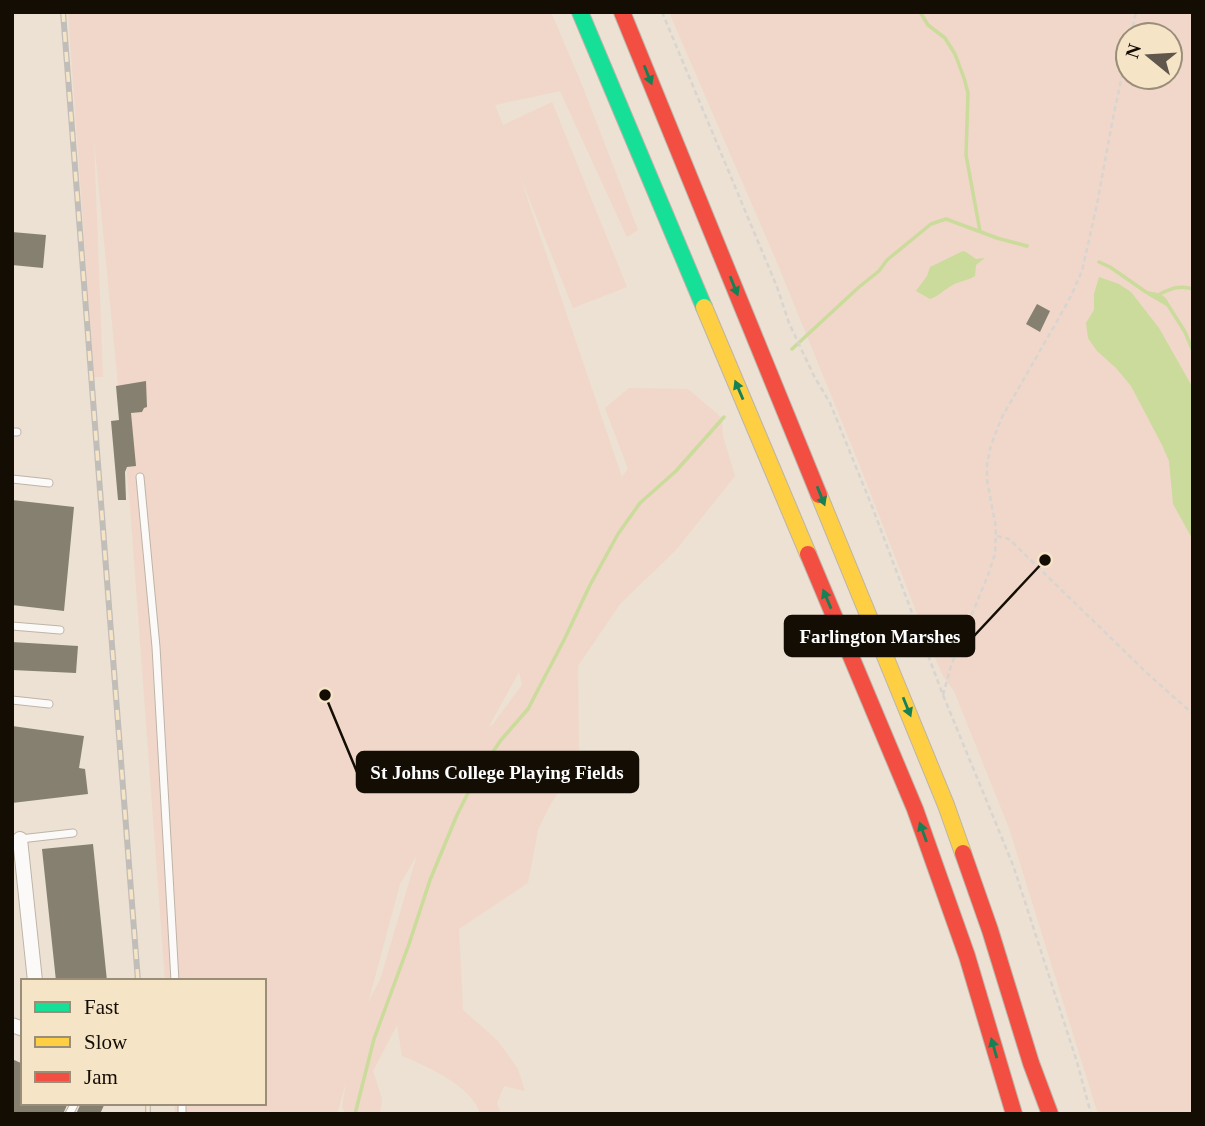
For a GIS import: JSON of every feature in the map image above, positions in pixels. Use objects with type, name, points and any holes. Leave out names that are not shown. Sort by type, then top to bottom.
[{"type":"highway","points":[[580,12],[915,809],[967,956],[1014,1114]]},
{"type":"highway","points":[[622,12],[946,805],[1050,1114]]},
{"type":"highway","points":[[1031,1063],[1042,1114]]},
{"type":"street","points":[[20,838],[35,979]]},
{"type":"lane","points":[[140,477],[156,647],[175,979]]},
{"type":"lane","points":[[12,479],[49,483]]},
{"type":"lane","points":[[12,626],[60,631]]},
{"type":"lane","points":[[12,700],[49,704]]},
{"type":"lane","points":[[20,838],[73,833]]},
{"type":"path","points":[[662,12],[777,287],[789,323],[830,403],[943,695],[1013,865],[1077,1062],[1091,1114]]},
{"type":"path","points":[[943,695],[951,666],[995,554],[997,536],[987,480],[991,445],[1002,417],[1071,296],[1082,271],[1119,91]]},
{"type":"path","points":[[997,536],[1009,539],[1193,714]]},
{"type":"shaded area","points":[[68,12],[551,12],[638,230],[627,237],[560,91],[495,105],[503,125],[552,102],[627,287],[573,308],[519,174],[622,477],[628,469],[605,408],[629,388],[688,389],[722,418],[723,436],[735,476],[676,550],[620,604],[578,666],[579,759],[538,830],[528,883],[459,929],[463,1010],[498,1041],[518,1069],[525,1091],[504,1086],[497,1103],[501,1114],[480,1114],[476,1104],[459,1086],[402,1056],[397,1025],[373,1071],[382,1099],[380,1114],[346,1114],[342,1107],[346,1082],[337,1114],[175,1114],[174,1105],[266,1105],[266,979],[165,979],[130,506],[94,140],[103,377],[94,377]],"holes":[[[519,672],[522,685],[493,724],[488,728]],[[417,855],[381,977],[368,1003],[400,884]]]},
{"type":"shaded area","points":[[669,12],[1193,12],[1193,1114],[1098,1114],[1009,828],[954,691],[943,676],[928,642],[776,260]]},
{"type":"shaded area","points":[[963,251],[976,259],[985,258],[976,265],[975,276],[954,284],[930,299],[916,291],[930,267]]},
{"type":"shaded area","points":[[1099,277],[1119,284],[1131,292],[1159,328],[1193,388],[1193,540],[1173,504],[1169,461],[1162,445],[1131,386],[1088,338],[1086,323],[1094,310],[1094,294]]},
{"type":"building","points":[[12,232],[46,235],[43,268],[12,265]]},
{"type":"building","points":[[1037,304],[1050,311],[1040,332],[1026,324]]},
{"type":"building","points":[[146,381],[147,407],[142,412],[131,413],[136,466],[127,467],[126,500],[118,500],[111,421],[119,420],[116,386]]},
{"type":"building","points":[[12,500],[74,507],[64,611],[12,605]]},
{"type":"building","points":[[12,642],[78,646],[76,673],[12,670]]},
{"type":"building","points":[[12,726],[84,736],[79,768],[85,769],[88,794],[12,803]]},
{"type":"building","points":[[93,844],[107,979],[56,979],[42,849]]},
{"type":"building","points":[[12,1059],[21,1063],[21,1105],[67,1105],[63,1114],[12,1114]]},
{"type":"building","points":[[80,1105],[104,1105],[100,1114],[76,1114]]},
{"type":"waterway","points":[[920,12],[928,25],[945,38],[955,54],[964,78],[968,93],[966,155],[980,231]]},
{"type":"waterway","points":[[792,349],[879,271],[887,260],[931,224],[946,219],[1027,246]]},
{"type":"waterway","points":[[1099,262],[1168,305],[1193,351]]},
{"type":"waterway","points":[[1160,296],[1176,288],[1193,289]]},
{"type":"waterway","points":[[1148,293],[1162,297],[1167,304]]},
{"type":"waterway","points":[[355,1114],[374,1039],[430,880],[477,775],[501,740],[528,709],[618,534],[640,503],[676,471],[724,417]]},
{"type":"railway","points":[[63,12],[138,979]]},
{"type":"railway","points":[[148,1105],[148,1114]]},
{"type":"traffic: fast","points":[[580,12],[704,307]]},
{"type":"traffic: slow","points":[[704,307],[808,554]]},
{"type":"traffic: slow","points":[[819,495],[946,805],[963,853]]},
{"type":"traffic: jam","points":[[622,12],[819,495]]},
{"type":"traffic: jam","points":[[808,554],[915,809],[967,956],[1014,1114]]},
{"type":"traffic: jam","points":[[963,853],[1050,1114]]},
{"type":"place","name":"Farlington Marshes","points":[[1045,560]]},
{"type":"place","name":"St Johns College Playing Fields","points":[[325,695]]}]
